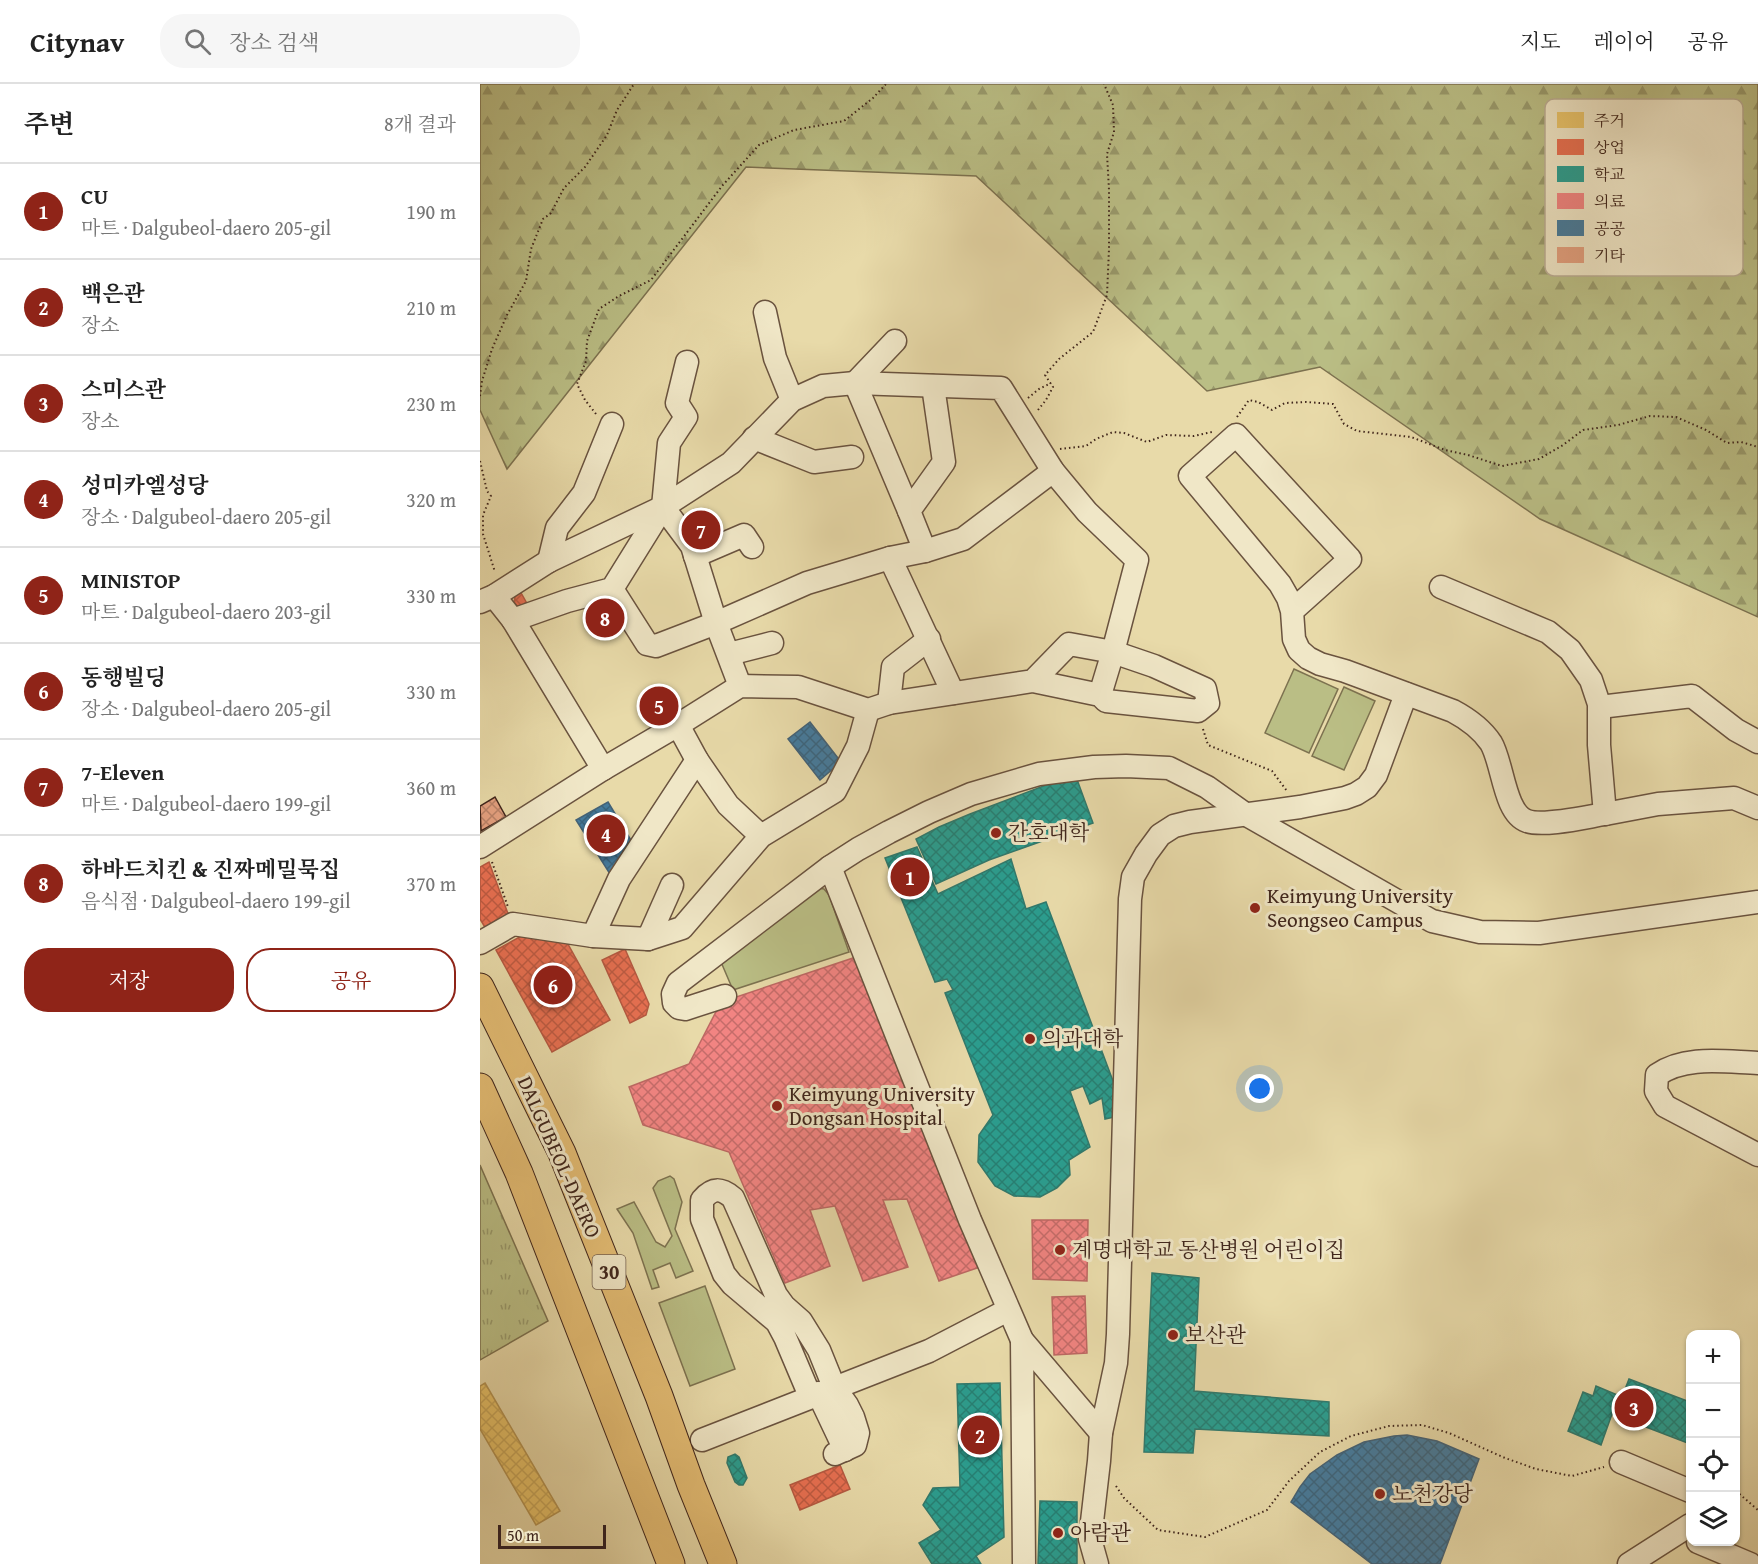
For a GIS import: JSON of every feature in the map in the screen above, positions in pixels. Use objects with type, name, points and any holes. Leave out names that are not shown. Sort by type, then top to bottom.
[{"type":"main road","name":"DALGUBEOL-DAERO","points":[[480,987],[562,1153],[723,1564]]},
{"type":"main road","name":"DALGUBEOL-DAERO","points":[[480,1087],[519,1173],[671,1564]]},
{"type":"street","points":[[765,312],[774,358],[792,400]]},
{"type":"street","points":[[855,383],[895,341]]},
{"type":"street","points":[[513,620],[567,601],[612,589],[663,507],[669,443],[686,417],[677,403],[687,362]]},
{"type":"street","points":[[855,383],[925,551]]},
{"type":"street","points":[[603,769],[513,620],[491,597],[549,561],[663,507],[731,463],[792,400],[823,386],[855,383],[1001,388],[1053,471],[1087,512],[1137,560],[1100,695]]},
{"type":"street","points":[[909,511],[944,462],[933,386]]},
{"type":"street","points":[[549,561],[557,528],[584,493],[612,424]]},
{"type":"street","points":[[1292,611],[1350,559],[1236,435],[1190,477],[1280,584],[1292,611],[1294,639],[1299,650],[1320,664],[1453,711],[1467,719],[1481,730],[1492,745],[1508,797],[1520,817],[1537,823],[1658,804],[1734,798],[1758,808]]},
{"type":"street","points":[[754,438],[814,462],[852,457]]},
{"type":"street","points":[[612,589],[647,644],[656,646],[716,623],[807,583],[963,539],[1053,471]]},
{"type":"street","points":[[663,507],[692,546],[716,623],[740,686]]},
{"type":"street","points":[[695,556],[744,536],[752,547]]},
{"type":"street","points":[[890,558],[953,693]]},
{"type":"street","points":[[1441,587],[1548,632],[1570,650],[1592,680],[1600,707],[1599,745],[1605,814]]},
{"type":"street","points":[[480,943],[513,924],[593,936],[648,939],[682,928],[761,836],[835,791],[878,706],[893,668],[928,639]]},
{"type":"street","points":[[729,654],[772,643]]},
{"type":"street","points":[[483,845],[740,686],[798,687],[878,706],[1033,681],[1100,695],[1106,701],[1198,711],[1208,703],[1205,689],[1154,666],[1113,652],[1069,644],[1033,681]]},
{"type":"street","points":[[1097,1564],[1090,1539],[1101,1433],[1116,1363],[1118,1334],[1122,1239],[1125,1022],[1130,898],[1133,877],[1160,835],[1174,826],[1345,798],[1367,787],[1376,775],[1406,694]]},
{"type":"street","points":[[1600,707],[1692,696],[1736,730],[1758,742]]},
{"type":"street","points":[[678,725],[697,760],[728,805],[761,836]]},
{"type":"street","points":[[593,936],[619,879],[697,760]]},
{"type":"street","points":[[725,996],[685,1009],[679,1008],[674,1003],[673,994],[678,983],[830,867],[858,849],[929,812],[970,794],[1038,774],[1094,767],[1169,768],[1207,787],[1245,814],[1432,921],[1480,932],[1539,933],[1758,902]]},
{"type":"street","points":[[830,867],[1022,1340],[1101,1433]]},
{"type":"street","points":[[648,939],[672,885]]},
{"type":"street","points":[[1758,1063],[1689,1062],[1667,1067],[1657,1075],[1656,1091],[1665,1106],[1758,1155]]},
{"type":"street","points":[[821,1392],[777,1322],[732,1284],[721,1266],[702,1219],[702,1200],[711,1192],[724,1191],[733,1198],[776,1295],[784,1306],[801,1321],[814,1342],[821,1392],[840,1452]]},
{"type":"street","points":[[732,1284],[746,1285],[753,1282],[762,1266]]},
{"type":"street","points":[[702,1440],[929,1351],[1008,1310]]},
{"type":"street","points":[[1022,1340],[1024,1564]]},
{"type":"street","points":[[1621,1462],[1686,1489]]},
{"type":"street","points":[[1629,1564],[1686,1536]]},
{"type":"street","points":[[1713,1546],[1750,1564]]},
{"type":"path","points":[[480,396],[492,349],[526,281],[531,249],[543,219],[551,213],[564,188],[585,167],[607,135],[617,110],[634,84]]},
{"type":"path","points":[[612,424],[605,426],[585,400],[577,384],[586,361],[587,341],[599,309],[651,280],[722,186],[759,145],[794,130],[844,121],[873,98],[886,84]]},
{"type":"path","points":[[1035,415],[1053,387],[1045,375],[1059,359],[1093,332],[1107,295],[1109,225],[1107,154],[1114,132],[1113,105],[1104,84]]},
{"type":"path","points":[[1010,403],[1026,399],[1051,383]]},
{"type":"path","points":[[1234,419],[1249,400],[1272,410],[1285,403],[1333,404],[1344,424],[1357,431],[1411,437],[1502,466],[1539,459],[1583,430],[1618,425],[1650,416],[1676,417],[1706,430],[1727,443],[1741,442],[1758,447]]},
{"type":"path","points":[[1036,444],[1063,449],[1086,446],[1113,432],[1125,433],[1147,442],[1166,435],[1194,436],[1212,431]]},
{"type":"path","points":[[480,461],[487,490],[491,496],[483,515],[483,534],[494,564],[491,597]]},
{"type":"path","points":[[1198,711],[1208,746],[1272,771],[1300,807]]},
{"type":"path","points":[[483,845],[513,924]]},
{"type":"path","points":[[1099,1461],[1124,1498],[1158,1530],[1205,1537],[1267,1510],[1289,1481],[1320,1452],[1351,1436],[1389,1426],[1422,1425],[1440,1430],[1536,1469],[1572,1476],[1621,1462]]},
{"type":"path","points":[[1737,1492],[1758,1510]]},
{"type":"green space","points":[[480,84],[1758,84],[1758,617],[1540,519],[1320,367],[1207,391],[976,176],[746,167],[507,469],[480,410]]},
{"type":"green space","points":[[1294,669],[1338,689],[1309,753],[1265,733]]},
{"type":"green space","points":[[1344,687],[1375,701],[1344,770],[1312,756]]},
{"type":"green space","points":[[818,888],[824,889],[829,895],[849,952],[733,990],[721,962]]},
{"type":"green space","points":[[480,1165],[548,1321],[480,1360]]},
{"type":"green space","points":[[670,1176],[674,1179],[682,1202],[675,1229],[693,1271],[676,1278],[670,1263],[653,1270],[659,1287],[652,1289],[633,1233],[617,1209],[634,1202],[656,1242],[665,1247],[672,1236],[653,1188],[658,1181]]},
{"type":"green space","points":[[705,1286],[735,1369],[690,1386],[659,1303]]},
{"type":"building: 주거","points":[[606,603],[617,613],[622,622],[605,633],[592,610]]},
{"type":"building: 주거","points":[[485,1383],[560,1511],[536,1525],[480,1429],[480,1386]]},
{"type":"building: 상업","points":[[520,591],[529,607],[519,610],[514,602],[516,592]]},
{"type":"building: 상업","points":[[489,862],[511,922],[489,934],[480,919],[480,867]]},
{"type":"building: 상업","points":[[525,934],[564,937],[610,1020],[552,1052],[496,950]]},
{"type":"building: 상업","points":[[625,949],[649,1004],[646,1015],[630,1023],[602,960]]},
{"type":"building: 상업","points":[[840,1465],[850,1489],[800,1510],[790,1485]]},
{"type":"building: 학교","name":"간호대학","points":[[1075,774],[1093,823],[989,860],[936,884],[916,839],[970,814]]},
{"type":"building: 학교","name":"의과대학","points":[[917,847],[938,894],[1011,859],[1026,909],[1046,902],[1116,1089],[1119,1116],[1105,1119],[1102,1098],[1090,1104],[1083,1086],[1070,1091],[1090,1147],[1069,1160],[1070,1175],[1057,1188],[1040,1197],[1014,1196],[995,1186],[978,1162],[979,1135],[993,1115],[945,993],[953,990],[947,979],[935,982],[885,858]]},
{"type":"building: 학교","name":"보산관","points":[[1152,1273],[1199,1278],[1194,1391],[1329,1402],[1329,1436],[1195,1429],[1193,1453],[1144,1452]]},
{"type":"building: 학교","points":[[1629,1379],[1686,1400],[1686,1442],[1612,1414],[1601,1445],[1568,1431],[1583,1392],[1593,1396],[1596,1386],[1622,1397]]},
{"type":"building: 학교","points":[[1000,1383],[1004,1537],[976,1556],[981,1564],[932,1564],[919,1543],[941,1530],[923,1505],[933,1488],[960,1487],[957,1384]]},
{"type":"building: 학교","points":[[735,1454],[739,1457],[747,1478],[743,1485],[735,1482],[727,1463],[728,1457]]},
{"type":"building: 학교","name":"아람관","points":[[1040,1501],[1077,1502],[1077,1564],[1038,1564]]},
{"type":"building: 의료","name":"Keimyung University Dongsan Hospital","points":[[862,955],[980,1267],[939,1281],[907,1199],[883,1200],[908,1267],[863,1281],[835,1206],[810,1210],[830,1266],[785,1283],[729,1152],[643,1125],[629,1087],[689,1064],[721,1002]]},
{"type":"building: 의료","name":"계명대학교 동산병원 어린이집","points":[[1032,1220],[1088,1220],[1087,1281],[1033,1279]]},
{"type":"building: 의료","points":[[1085,1296],[1087,1353],[1054,1355],[1052,1297]]},
{"type":"building: 공공","points":[[810,722],[841,762],[820,780],[788,739]]},
{"type":"building: 공공","points":[[608,802],[635,847],[610,874],[576,820]]},
{"type":"building: 공공","name":"노천강당","points":[[1407,1435],[1437,1441],[1479,1459],[1440,1564],[1372,1564],[1291,1502],[1310,1474],[1337,1455],[1364,1442]]},
{"type":"building: 기타","points":[[495,797],[506,817],[481,831],[480,806]]},
{"type":"place","name":"7-Eleven","points":[[701,530]]},
{"type":"place","name":"하바드치킨 & 진짜메밀묵집","points":[[605,618]]},
{"type":"place","name":"MINISTOP","points":[[659,706]]},
{"type":"place","name":"간호대학","points":[[996,833]]},
{"type":"place","name":"성미카엘성당","points":[[606,834]]},
{"type":"place","name":"CU","points":[[910,877]]},
{"type":"place","name":"Keimyung University Seongseo Campus","points":[[1255,908]]},
{"type":"place","name":"동행빌딩","points":[[553,985]]},
{"type":"place","name":"의과대학","points":[[1030,1039]]},
{"type":"place","name":"Keimyung University Dongsan Hospital","points":[[777,1106]]},
{"type":"place","name":"계명대학교 동산병원 어린이집","points":[[1060,1250]]},
{"type":"place","name":"보산관","points":[[1173,1335]]},
{"type":"place","name":"스미스관","points":[[1634,1408]]},
{"type":"place","name":"백은관","points":[[980,1435]]},
{"type":"place","name":"노천강당","points":[[1380,1494]]},
{"type":"place","name":"아람관","points":[[1058,1533]]}]
